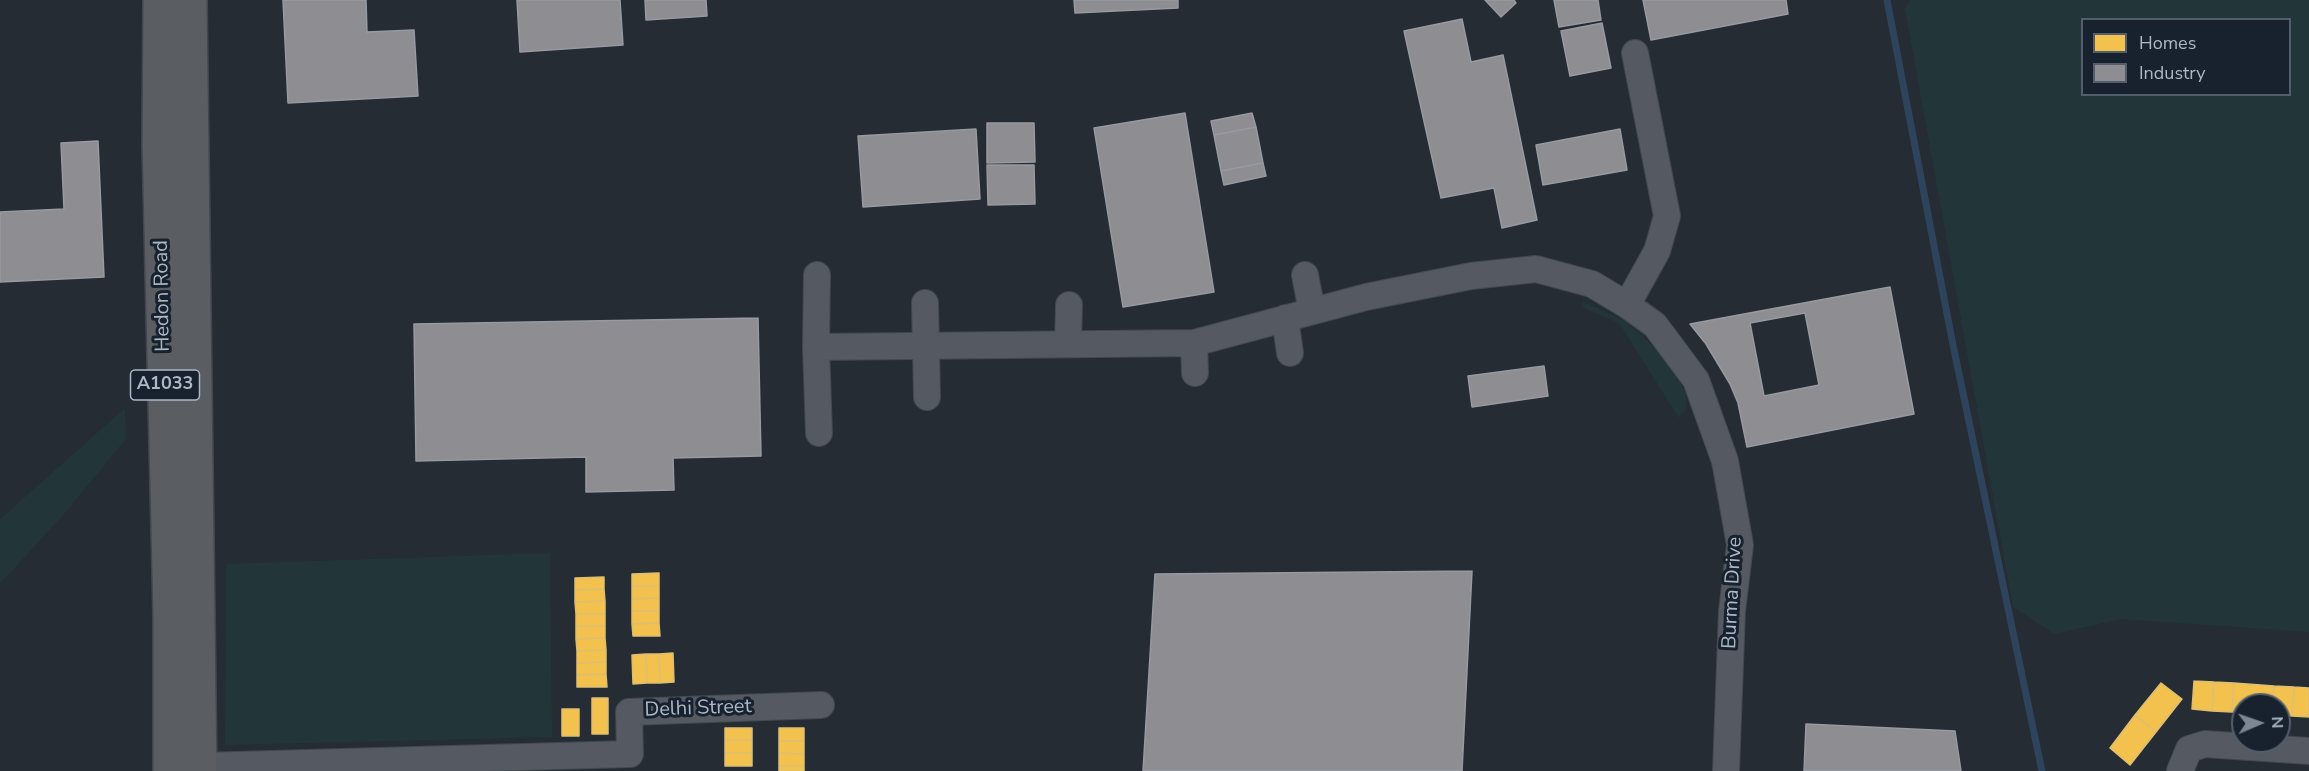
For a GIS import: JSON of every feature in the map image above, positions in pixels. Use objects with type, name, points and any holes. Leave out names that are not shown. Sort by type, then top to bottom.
[{"type":"highway","name":"Hedon Road","points":[[160,0],[159,143],[170,616],[190,769]]},
{"type":"highway","name":"Hedon Road","points":[[190,0],[190,769]]},
{"type":"street","points":[[1627,305],[1657,252],[1667,216],[1635,53]]},
{"type":"street","name":"Burma Drive","points":[[816,346],[1194,343],[1366,297],[1471,276],[1536,269],[1592,284],[1655,325],[1696,380],[1725,461],[1740,545],[1732,611],[1726,771]]},
{"type":"street","points":[[817,275],[816,346],[819,433]]},
{"type":"street","points":[[1305,275],[1312,311]]},
{"type":"street","points":[[925,303],[927,397]]},
{"type":"street","points":[[1068,344],[1069,305]]},
{"type":"street","points":[[1285,318],[1290,353]]},
{"type":"street","points":[[1194,343],[1195,373]]},
{"type":"street","name":"Delhi Street","points":[[190,769],[631,762],[629,712],[821,705]]},
{"type":"street","points":[[2180,771],[2189,748],[2205,744],[2309,751]]},
{"type":"green space","points":[[1910,0],[2309,0],[2309,632],[2121,619],[2054,634],[2013,607],[1905,9]]},
{"type":"green space","points":[[1583,301],[1625,321],[1655,348],[1678,377],[1686,394],[1686,409],[1679,418],[1619,323],[1582,307]]},
{"type":"green space","points":[[125,408],[126,439],[65,513],[0,584],[0,519]]},
{"type":"green space","points":[[550,553],[552,737],[225,745],[226,564]]},
{"type":"building: Homes","points":[[659,573],[659,586],[632,586],[632,574]]},
{"type":"building: Homes","points":[[604,577],[604,589],[575,590],[575,578]]},
{"type":"building: Homes","points":[[632,586],[659,586],[659,598],[632,599]]},
{"type":"building: Homes","points":[[604,589],[605,601],[575,602],[575,590]]},
{"type":"building: Homes","points":[[659,598],[659,611],[632,611],[632,599]]},
{"type":"building: Homes","points":[[605,601],[605,614],[576,614],[575,602]]},
{"type":"building: Homes","points":[[632,611],[659,611],[659,623],[632,624]]},
{"type":"building: Homes","points":[[576,614],[605,614],[605,626],[576,626]]},
{"type":"building: Homes","points":[[659,623],[660,636],[633,636],[632,624]]},
{"type":"building: Homes","points":[[576,626],[605,626],[605,638],[576,639]]},
{"type":"building: Homes","points":[[605,638],[606,650],[577,651],[576,639]]},
{"type":"building: Homes","points":[[606,650],[606,662],[577,663],[577,651]]},
{"type":"building: Homes","points":[[673,653],[674,682],[660,683],[659,654]]},
{"type":"building: Homes","points":[[646,654],[647,683],[633,684],[632,655]]},
{"type":"building: Homes","points":[[646,654],[659,654],[660,683],[647,683]]},
{"type":"building: Homes","points":[[606,662],[606,674],[577,675],[577,663]]},
{"type":"building: Homes","points":[[606,674],[607,687],[577,687],[577,675]]},
{"type":"building: Homes","points":[[2194,681],[2214,682],[2212,711],[2192,709]]},
{"type":"building: Homes","points":[[2214,682],[2234,683],[2233,693],[2231,693],[2231,712],[2212,711]]},
{"type":"building: Homes","points":[[2161,683],[2182,699],[2156,732],[2135,715]]},
{"type":"building: Homes","points":[[2234,683],[2274,686],[2274,693],[2233,693]]},
{"type":"building: Homes","points":[[2274,686],[2294,687],[2292,716],[2291,693],[2274,693]]},
{"type":"building: Homes","points":[[2294,687],[2309,688],[2309,717],[2292,716]]},
{"type":"building: Homes","points":[[592,698],[608,698],[608,734],[592,734]]},
{"type":"building: Homes","points":[[562,709],[579,709],[579,736],[562,736]]},
{"type":"building: Homes","points":[[2135,715],[2156,732],[2130,765],[2110,748]]},
{"type":"building: Homes","points":[[725,728],[752,728],[752,740],[725,740]]},
{"type":"building: Homes","points":[[779,728],[804,728],[804,741],[779,741]]},
{"type":"building: Homes","points":[[725,740],[752,740],[752,753],[725,753]]},
{"type":"building: Homes","points":[[779,741],[804,741],[804,754],[779,753]]},
{"type":"building: Homes","points":[[725,753],[752,753],[752,766],[725,766]]},
{"type":"building: Homes","points":[[779,753],[804,754],[804,766],[779,766]]},
{"type":"building: Homes","points":[[779,766],[804,766],[804,771],[779,771]]},
{"type":"building: Industry","points":[[283,0],[366,0],[367,32],[414,30],[418,96],[288,103]]},
{"type":"building: Industry","points":[[517,0],[620,0],[623,45],[520,52]]},
{"type":"building: Industry","points":[[645,0],[706,0],[707,16],[646,20]]},
{"type":"building: Industry","points":[[1074,0],[1178,0],[1178,8],[1075,13]]},
{"type":"building: Industry","points":[[1485,0],[1514,0],[1516,3],[1501,17]]},
{"type":"building: Industry","points":[[1554,0],[1598,0],[1601,20],[1559,27]]},
{"type":"building: Industry","points":[[1643,0],[1786,0],[1788,14],[1651,40]]},
{"type":"building: Industry","points":[[1462,19],[1471,62],[1503,55],[1537,220],[1502,228],[1494,188],[1441,198],[1404,31]]},
{"type":"building: Industry","points":[[1602,23],[1611,68],[1570,76],[1561,31]]},
{"type":"building: Industry","points":[[1185,113],[1214,292],[1123,307],[1094,128]]},
{"type":"building: Industry","points":[[1252,113],[1256,127],[1214,135],[1211,121]]},
{"type":"building: Industry","points":[[987,123],[1034,123],[1035,162],[987,163]]},
{"type":"building: Industry","points":[[1256,127],[1263,163],[1221,171],[1214,135]]},
{"type":"building: Industry","points":[[976,129],[980,199],[863,207],[858,136]]},
{"type":"building: Industry","points":[[1620,129],[1627,170],[1543,185],[1536,145]]},
{"type":"building: Industry","points":[[98,141],[104,277],[0,282],[0,212],[64,209],[61,143]]},
{"type":"building: Industry","points":[[1263,163],[1266,176],[1224,185],[1221,171]]},
{"type":"building: Industry","points":[[987,165],[1034,165],[1035,204],[988,205]]},
{"type":"building: Industry","points":[[1890,287],[1914,414],[1747,447],[1738,403],[1730,384],[1706,344],[1690,324]]},
{"type":"building: Industry","points":[[1805,313],[1819,385],[1764,396],[1750,323]]},
{"type":"building: Industry","points":[[758,318],[761,456],[673,458],[674,490],[586,492],[586,457],[416,461],[414,324]]},
{"type":"building: Industry","points":[[1544,366],[1548,396],[1472,407],[1468,376]]},
{"type":"building: Industry","points":[[1472,571],[1462,771],[1143,771],[1155,574]]},
{"type":"building: Industry","points":[[1806,724],[1955,731],[1961,771],[1804,771]]},
{"type":"waterway","points":[[1887,0],[1953,345],[2042,771]]}]
